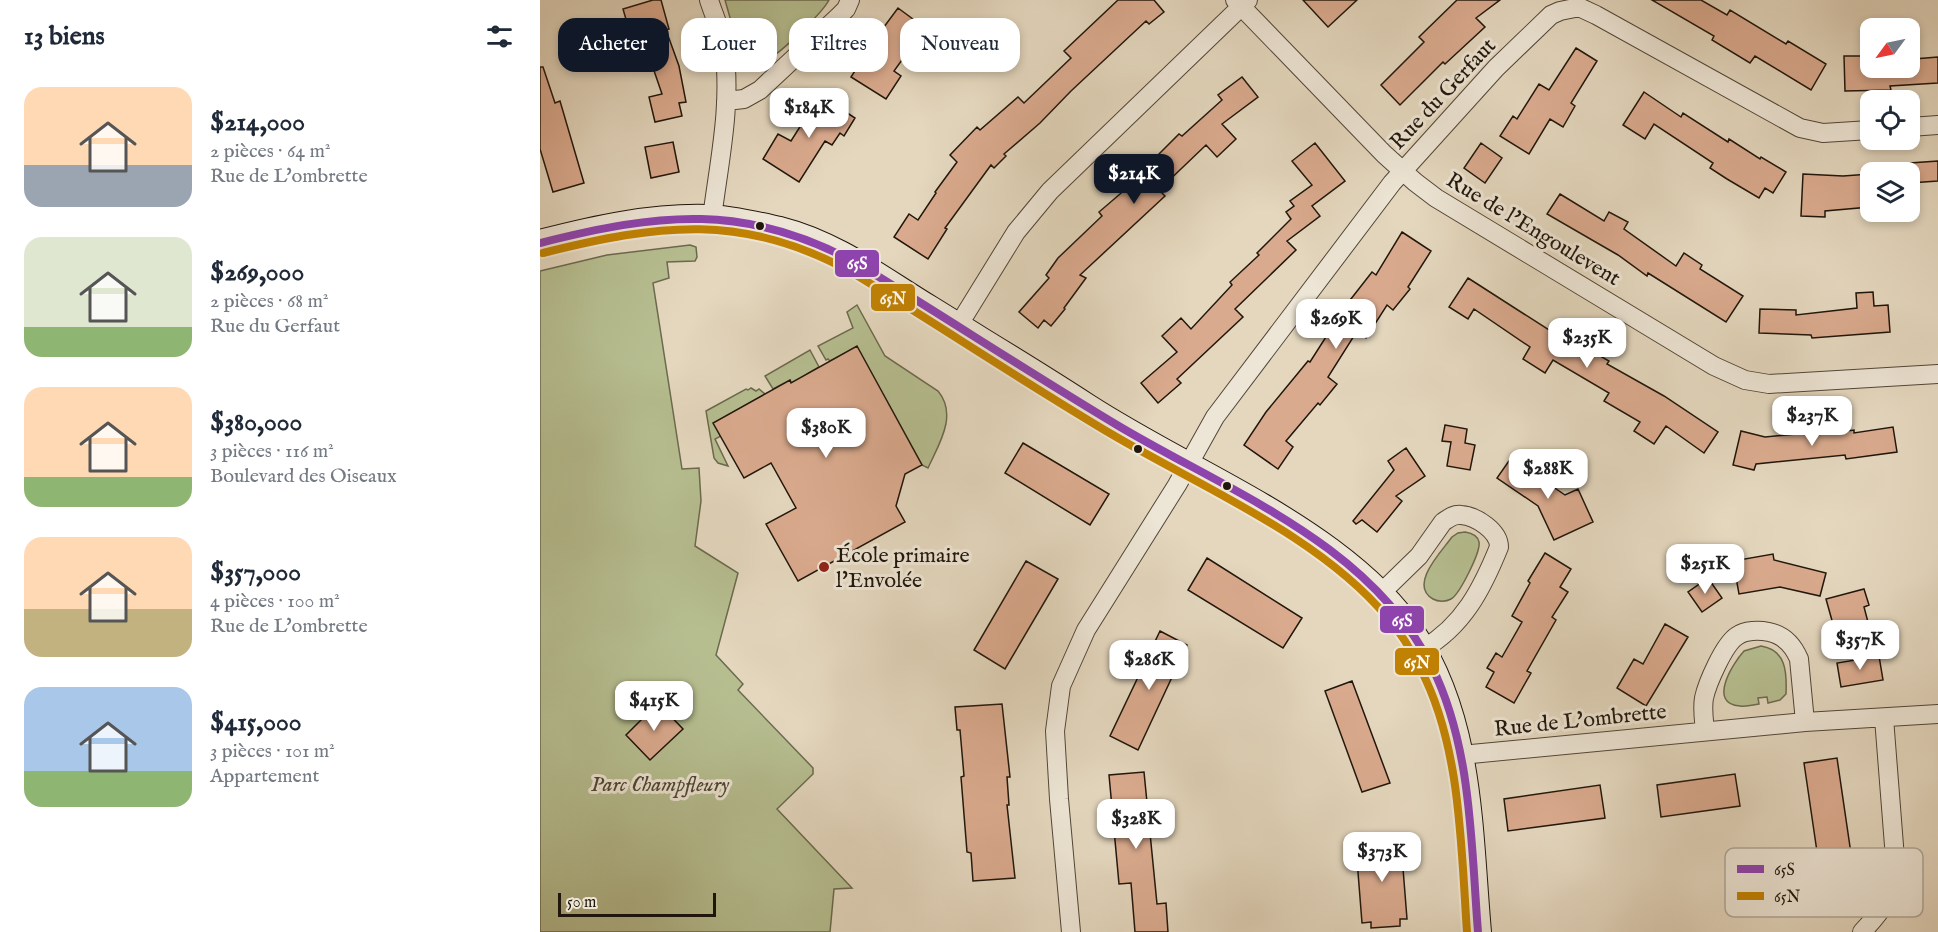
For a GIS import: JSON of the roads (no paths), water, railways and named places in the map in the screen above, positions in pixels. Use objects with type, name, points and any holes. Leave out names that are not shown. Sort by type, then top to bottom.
[{"type":"street","points":[[709,0],[724,49],[726,101],[722,151],[712,218]]},
{"type":"street","points":[[726,101],[744,99],[760,90],[838,18],[850,0]]},
{"type":"street","points":[[958,326],[1016,232],[1050,191],[1241,2]]},
{"type":"street","name":"Rue de l'Engoulevent","points":[[1241,2],[1402,172],[1446,204],[1714,366],[1734,376],[1768,384],[1938,374]]},
{"type":"street","name":"Rue du Gerfaut","points":[[1071,932],[1055,731],[1061,686],[1086,630],[1215,417],[1402,172],[1496,68],[1554,13],[1581,8],[1800,128],[1823,133],[1860,131]]},
{"type":"street","points":[[1920,126],[1938,125]]},
{"type":"street","points":[[540,243],[634,224],[712,218],[781,230],[824,246],[863,267],[1118,425],[1270,511],[1348,564],[1381,593],[1406,623],[1423,649],[1443,691],[1461,755],[1478,932]]},
{"type":"street","points":[[1381,593],[1419,556],[1448,518],[1466,516],[1494,532],[1499,541],[1499,547],[1469,606],[1451,629],[1423,649]]},
{"type":"street","points":[[1705,731],[1703,704],[1706,690],[1724,653],[1737,636],[1760,631],[1784,638],[1797,653],[1805,722]]},
{"type":"street","name":"Rue de L'ombrette","points":[[1461,755],[1805,722],[1938,714]]},
{"type":"street","points":[[1884,718],[1894,848]]},
{"type":"street","points":[[1862,932],[1874,917]]},
{"type":"place","name":"École primaire l'Envolée","points":[[824,567]]},
{"type":"park label","name":"Parc Champfleury","points":[[660,783]]}]
